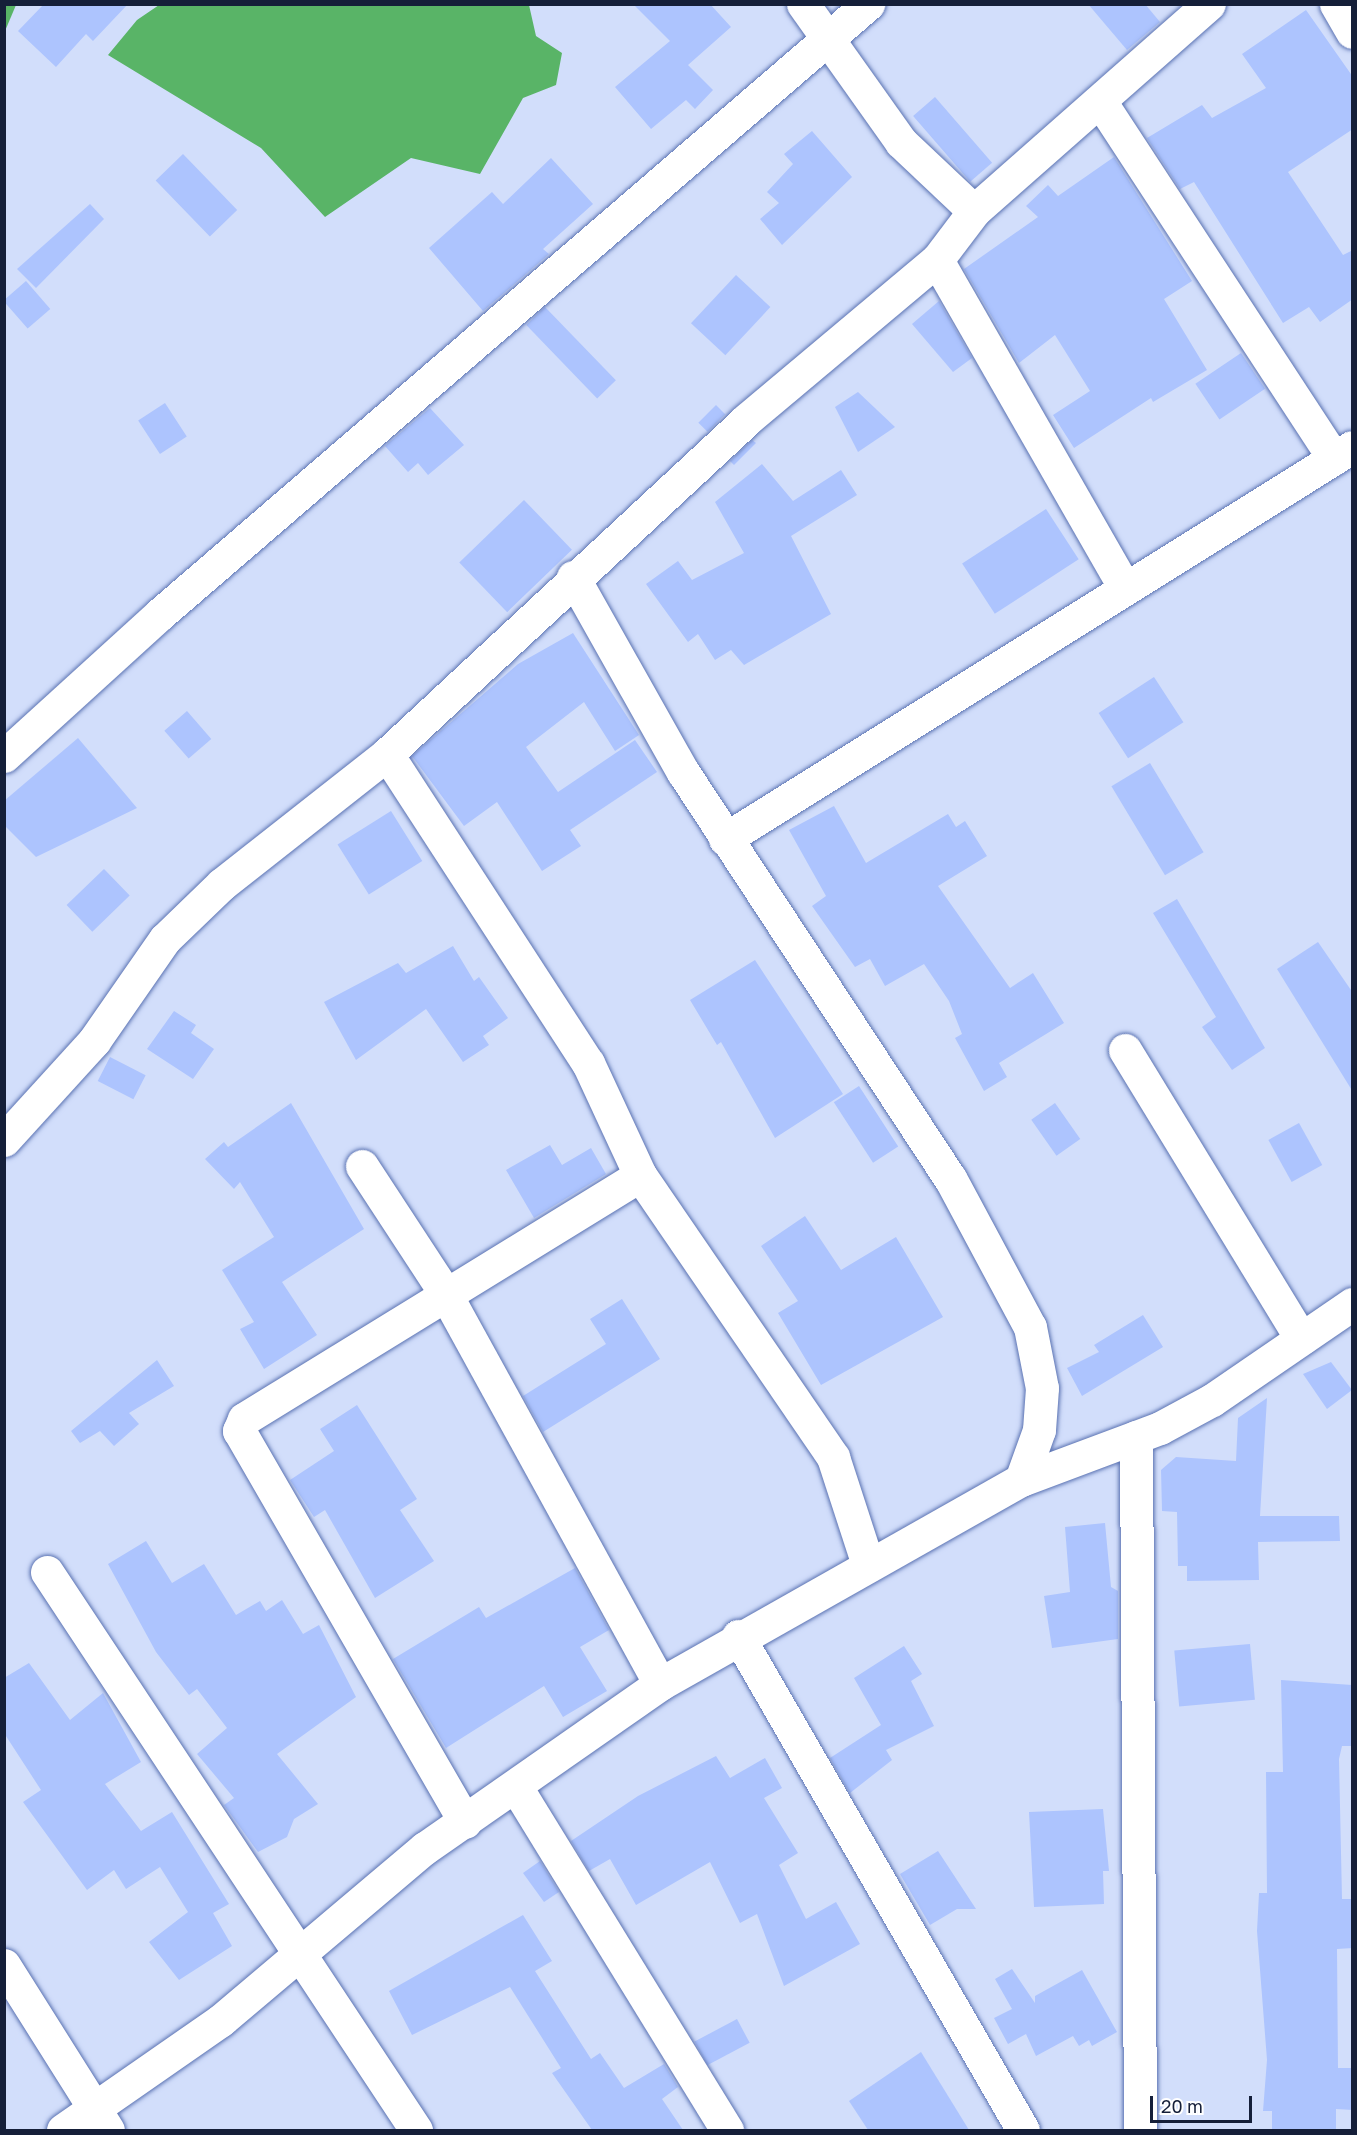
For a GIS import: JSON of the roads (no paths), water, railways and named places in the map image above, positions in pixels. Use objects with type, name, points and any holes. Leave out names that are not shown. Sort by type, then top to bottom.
[{"type":"street","points":[[803,4],[832,38],[901,142],[974,211]]},
{"type":"street","points":[[4,756],[160,614],[832,38],[868,4]]},
{"type":"street","points":[[4,1140],[94,1041],[165,939],[222,884],[387,753],[573,577],[746,420],[937,260],[974,211],[1209,4]]},
{"type":"street","points":[[1336,4],[1353,32]]},
{"type":"street","points":[[725,839],[1124,586],[1343,453],[1100,101]]},
{"type":"street","points":[[937,260],[1124,586]]},
{"type":"street","points":[[573,577],[725,839],[950,1178],[1029,1327],[1042,1388],[1039,1430],[1021,1480]]},
{"type":"street","points":[[387,753],[588,1063],[640,1175],[833,1456],[868,1565]]},
{"type":"street","points":[[1125,1050],[1301,1338]]},
{"type":"street","points":[[362,1166],[445,1293],[660,1683]]},
{"type":"street","points":[[465,1822],[239,1431],[244,1419],[445,1293],[640,1175]]},
{"type":"street","points":[[63,2130],[101,2119],[394,1872],[660,1683],[738,1636],[1021,1480],[1136,1437],[1212,1400],[1353,1304]]},
{"type":"street","points":[[1136,1437],[1140,2130]]},
{"type":"street","points":[[48,1572],[416,2130]]},
{"type":"street","points":[[738,1636],[1023,2130]]},
{"type":"street","points":[[516,1787],[727,2130]]},
{"type":"street","points":[[4,1965],[101,2119]]}]
